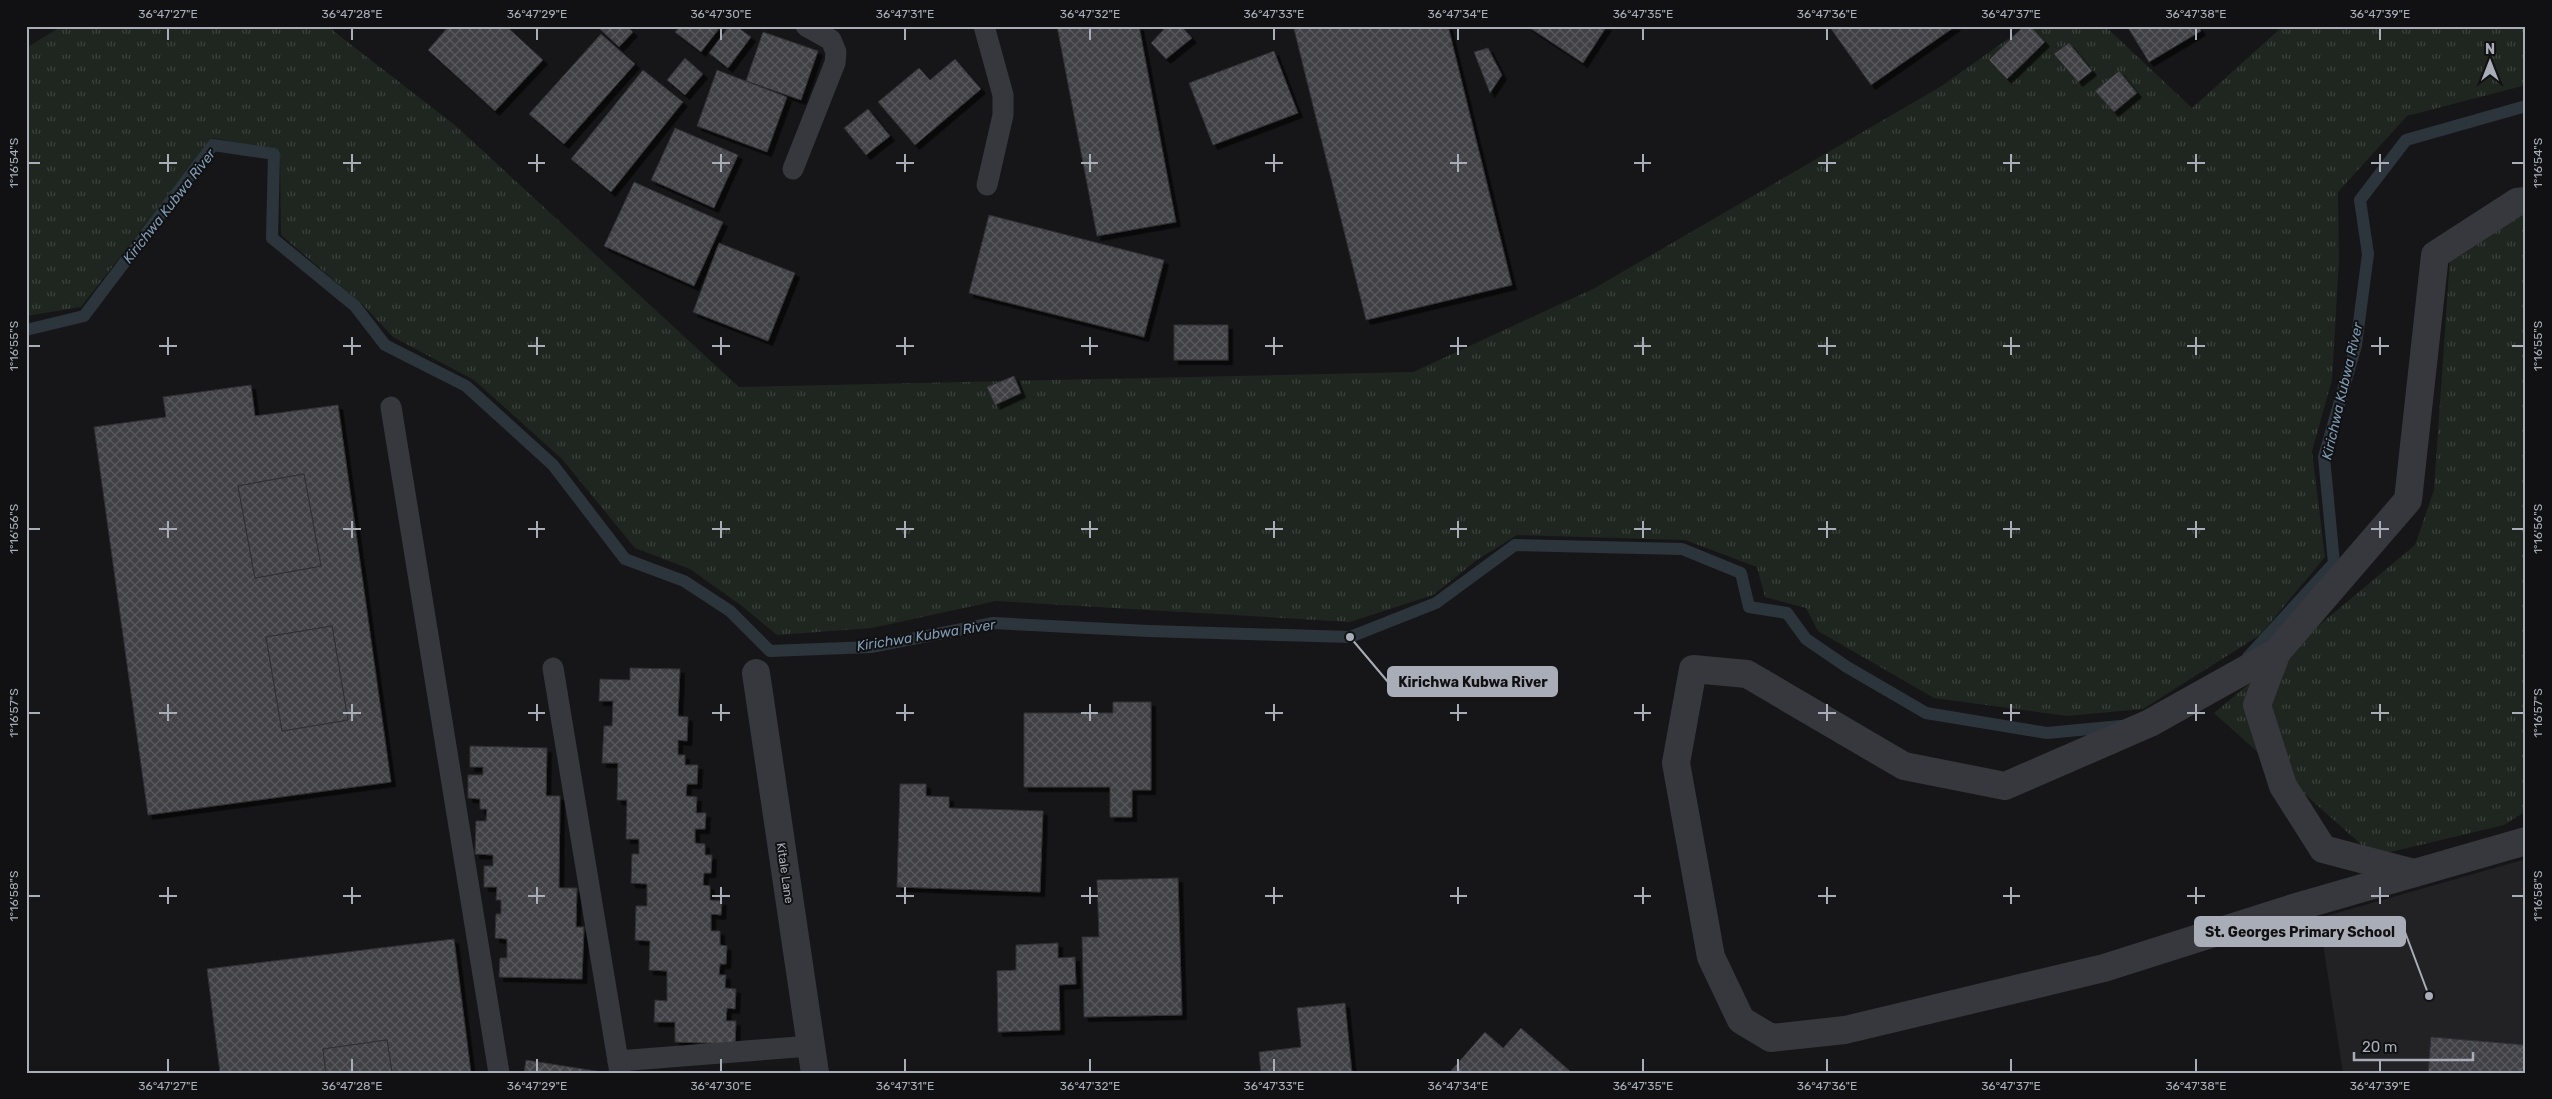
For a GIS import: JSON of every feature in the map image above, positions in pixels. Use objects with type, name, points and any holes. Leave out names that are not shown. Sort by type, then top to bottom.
[{"type":"street","points":[[2414,873],[2323,849],[2283,786],[2257,705],[2278,652],[2408,500],[2435,255],[2517,202],[2526,201]]},
{"type":"street","points":[[2278,652],[2150,723],[2005,786],[1904,766],[1747,674],[1693,669],[1676,763],[1711,956],[1741,1020],[1771,1038],[1845,1030],[2104,968],[2526,840]]},
{"type":"street","name":"Kitale Lane","points":[[756,673],[815,1073]]},
{"type":"lane","points":[[793,168],[835,63],[836,52],[831,40],[806,26]]},
{"type":"lane","points":[[984,26],[1003,95],[1003,115],[987,185]]},
{"type":"lane","points":[[391,407],[499,1073]]},
{"type":"lane","points":[[553,668],[619,1067],[810,1046]]},
{"type":"shaded area","points":[[2526,859],[2526,1073],[2343,1073],[2319,918]]},
{"type":"green space","points":[[62,26],[327,26],[456,126],[739,387],[1413,372],[1593,289],[1940,87],[2026,26],[2105,26],[2192,108],[2283,26],[2526,26],[2526,85],[2407,116],[2338,192],[2339,260],[2332,380],[2312,451],[2325,557],[2260,635],[2143,709],[2067,716],[1934,698],[1818,631],[1806,608],[1765,597],[1757,567],[1685,540],[1517,535],[1477,560],[1433,595],[1350,622],[996,601],[872,628],[777,635],[742,606],[690,569],[635,548],[562,459],[474,380],[393,337],[363,305],[281,235],[280,151],[213,138],[81,307],[26,316],[26,141],[29,138],[26,130],[26,48]]},
{"type":"green space","points":[[2526,213],[2526,811],[2504,825],[2374,856],[2214,713],[2415,545],[2434,490],[2450,257],[2484,223]]},
{"type":"building","points":[[449,26],[506,26],[543,60],[495,111],[428,50]]},
{"type":"building","points":[[602,26],[626,26],[633,32],[619,47],[600,29]]},
{"type":"building","points":[[680,26],[714,26],[718,30],[701,52],[675,32]]},
{"type":"building","points":[[729,26],[736,26],[751,37],[728,68],[709,53]]},
{"type":"building","points":[[1057,26],[1139,26],[1176,222],[1097,236]]},
{"type":"building","points":[[1167,26],[1181,26],[1192,38],[1166,59],[1151,43]]},
{"type":"building","points":[[1307,26],[1448,26],[1512,285],[1366,320],[1294,29]]},
{"type":"building","points":[[1527,26],[1607,26],[1583,63]]},
{"type":"building","points":[[1829,26],[1956,26],[1871,85]]},
{"type":"building","points":[[2024,26],[2030,26],[2045,42],[2007,79],[1989,60]]},
{"type":"building","points":[[2127,26],[2198,26],[2201,31],[2149,62]]},
{"type":"building","points":[[763,32],[818,51],[801,100],[746,81]]},
{"type":"building","points":[[601,34],[635,64],[564,144],[529,114]]},
{"type":"building","points":[[2069,43],[2092,71],[2078,82],[2054,54]]},
{"type":"building","points":[[1488,48],[1502,75],[1490,93],[1474,52]]},
{"type":"building","points":[[1274,51],[1298,113],[1213,145],[1189,83]]},
{"type":"building","points":[[685,58],[703,74],[685,95],[667,80]]},
{"type":"building","points":[[955,59],[981,89],[915,145],[878,102],[919,68],[930,80]]},
{"type":"building","points":[[643,70],[683,102],[611,192],[571,159]]},
{"type":"building","points":[[717,70],[787,97],[767,152],[697,126]]},
{"type":"building","points":[[2119,71],[2137,93],[2114,112],[2095,91]]},
{"type":"building","points":[[868,109],[890,136],[866,155],[844,128]]},
{"type":"building","points":[[675,128],[738,155],[714,208],[651,180]]},
{"type":"building","points":[[634,182],[723,222],[694,286],[604,246]]},
{"type":"building","points":[[989,215],[1164,260],[1144,337],[969,293]]},
{"type":"building","points":[[719,243],[795,273],[768,341],[693,312]]},
{"type":"building","points":[[1174,325],[1228,325],[1228,360],[1174,360]]},
{"type":"building","points":[[1014,376],[1021,393],[995,405],[987,387]]},
{"type":"building","points":[[251,385],[255,416],[338,405],[391,782],[148,815],[94,427],[166,417],[163,397]],"holes":[[[304,474],[321,566],[255,578],[238,486]],[[332,626],[348,720],[282,731],[266,637]]]},
{"type":"building","points":[[304,474],[321,566],[255,578],[238,486]]},
{"type":"building","points":[[332,626],[348,720],[282,731],[266,637]]},
{"type":"building","points":[[630,668],[680,669],[678,716],[688,717],[687,741],[678,740],[678,755],[685,755],[685,765],[698,765],[697,784],[687,784],[686,796],[697,797],[696,813],[706,813],[705,829],[695,829],[695,843],[705,844],[705,855],[712,855],[711,873],[704,873],[703,885],[710,886],[710,900],[722,901],[721,915],[711,914],[711,931],[720,931],[720,945],[727,946],[726,964],[720,964],[719,975],[726,975],[725,988],[736,989],[735,1009],[727,1008],[726,1021],[736,1021],[735,1044],[675,1042],[675,1022],[654,1022],[655,1000],[667,1001],[667,971],[649,970],[650,941],[635,940],[636,906],[647,906],[647,884],[631,883],[632,854],[639,854],[639,839],[626,839],[627,800],[617,800],[618,763],[602,763],[604,726],[612,726],[613,701],[599,701],[600,679],[630,680]]},
{"type":"building","points":[[1113,702],[1151,702],[1151,790],[1132,790],[1132,817],[1110,817],[1110,787],[1024,787],[1024,713],[1113,713]]},
{"type":"building","points":[[470,746],[547,748],[546,796],[560,796],[559,888],[577,888],[576,927],[584,927],[582,979],[499,977],[500,958],[507,958],[507,939],[495,938],[496,914],[501,914],[501,900],[496,900],[497,887],[484,887],[484,866],[493,866],[493,855],[475,854],[476,821],[486,821],[487,809],[480,809],[480,799],[468,798],[468,775],[483,775],[483,767],[470,767]]},
{"type":"building","points":[[900,784],[926,784],[926,796],[949,797],[949,808],[1043,811],[1040,892],[897,887]]},
{"type":"building","points":[[1178,878],[1182,1015],[1084,1017],[1082,937],[1099,937],[1097,880]]},
{"type":"building","points":[[454,939],[471,1073],[392,1073],[387,1040],[323,1049],[326,1073],[220,1073],[207,969]]},
{"type":"building","points":[[1058,943],[1058,958],[1075,957],[1076,984],[1059,985],[1060,1030],[998,1032],[997,971],[1016,970],[1016,945]]},
{"type":"building","points":[[1345,1003],[1352,1073],[1261,1073],[1259,1052],[1301,1047],[1297,1008]]},
{"type":"building","points":[[1521,1028],[1571,1072],[1449,1073],[1485,1032],[1503,1048]]},
{"type":"building","points":[[2431,1037],[2526,1045],[2526,1073],[2428,1073]]},
{"type":"building","points":[[387,1040],[392,1073],[326,1073],[323,1049]]},
{"type":"building","points":[[526,1060],[608,1073],[524,1073]]},
{"type":"waterway","name":"Kirichwa Kubwa River","points":[[2248,657],[2334,563],[2324,457],[2356,345],[2368,254],[2360,200],[2406,140],[2526,106]]},
{"type":"waterway","name":"Kirichwa Kubwa River","points":[[26,330],[84,316],[213,145],[274,154],[272,238],[355,306],[385,345],[466,386],[553,465],[625,559],[684,581],[730,611],[770,651],[871,647],[993,623],[1148,631],[1350,637],[1436,603],[1515,545],[1682,549],[1741,573],[1749,607],[1787,613],[1806,639],[1847,667],[1926,713],[2047,733],[2121,726]]},
{"type":"place","name":"Kirichwa Kubwa River","points":[[1350,637]]},
{"type":"place","name":"St. Georges Primary School","points":[[2429,996]]}]
